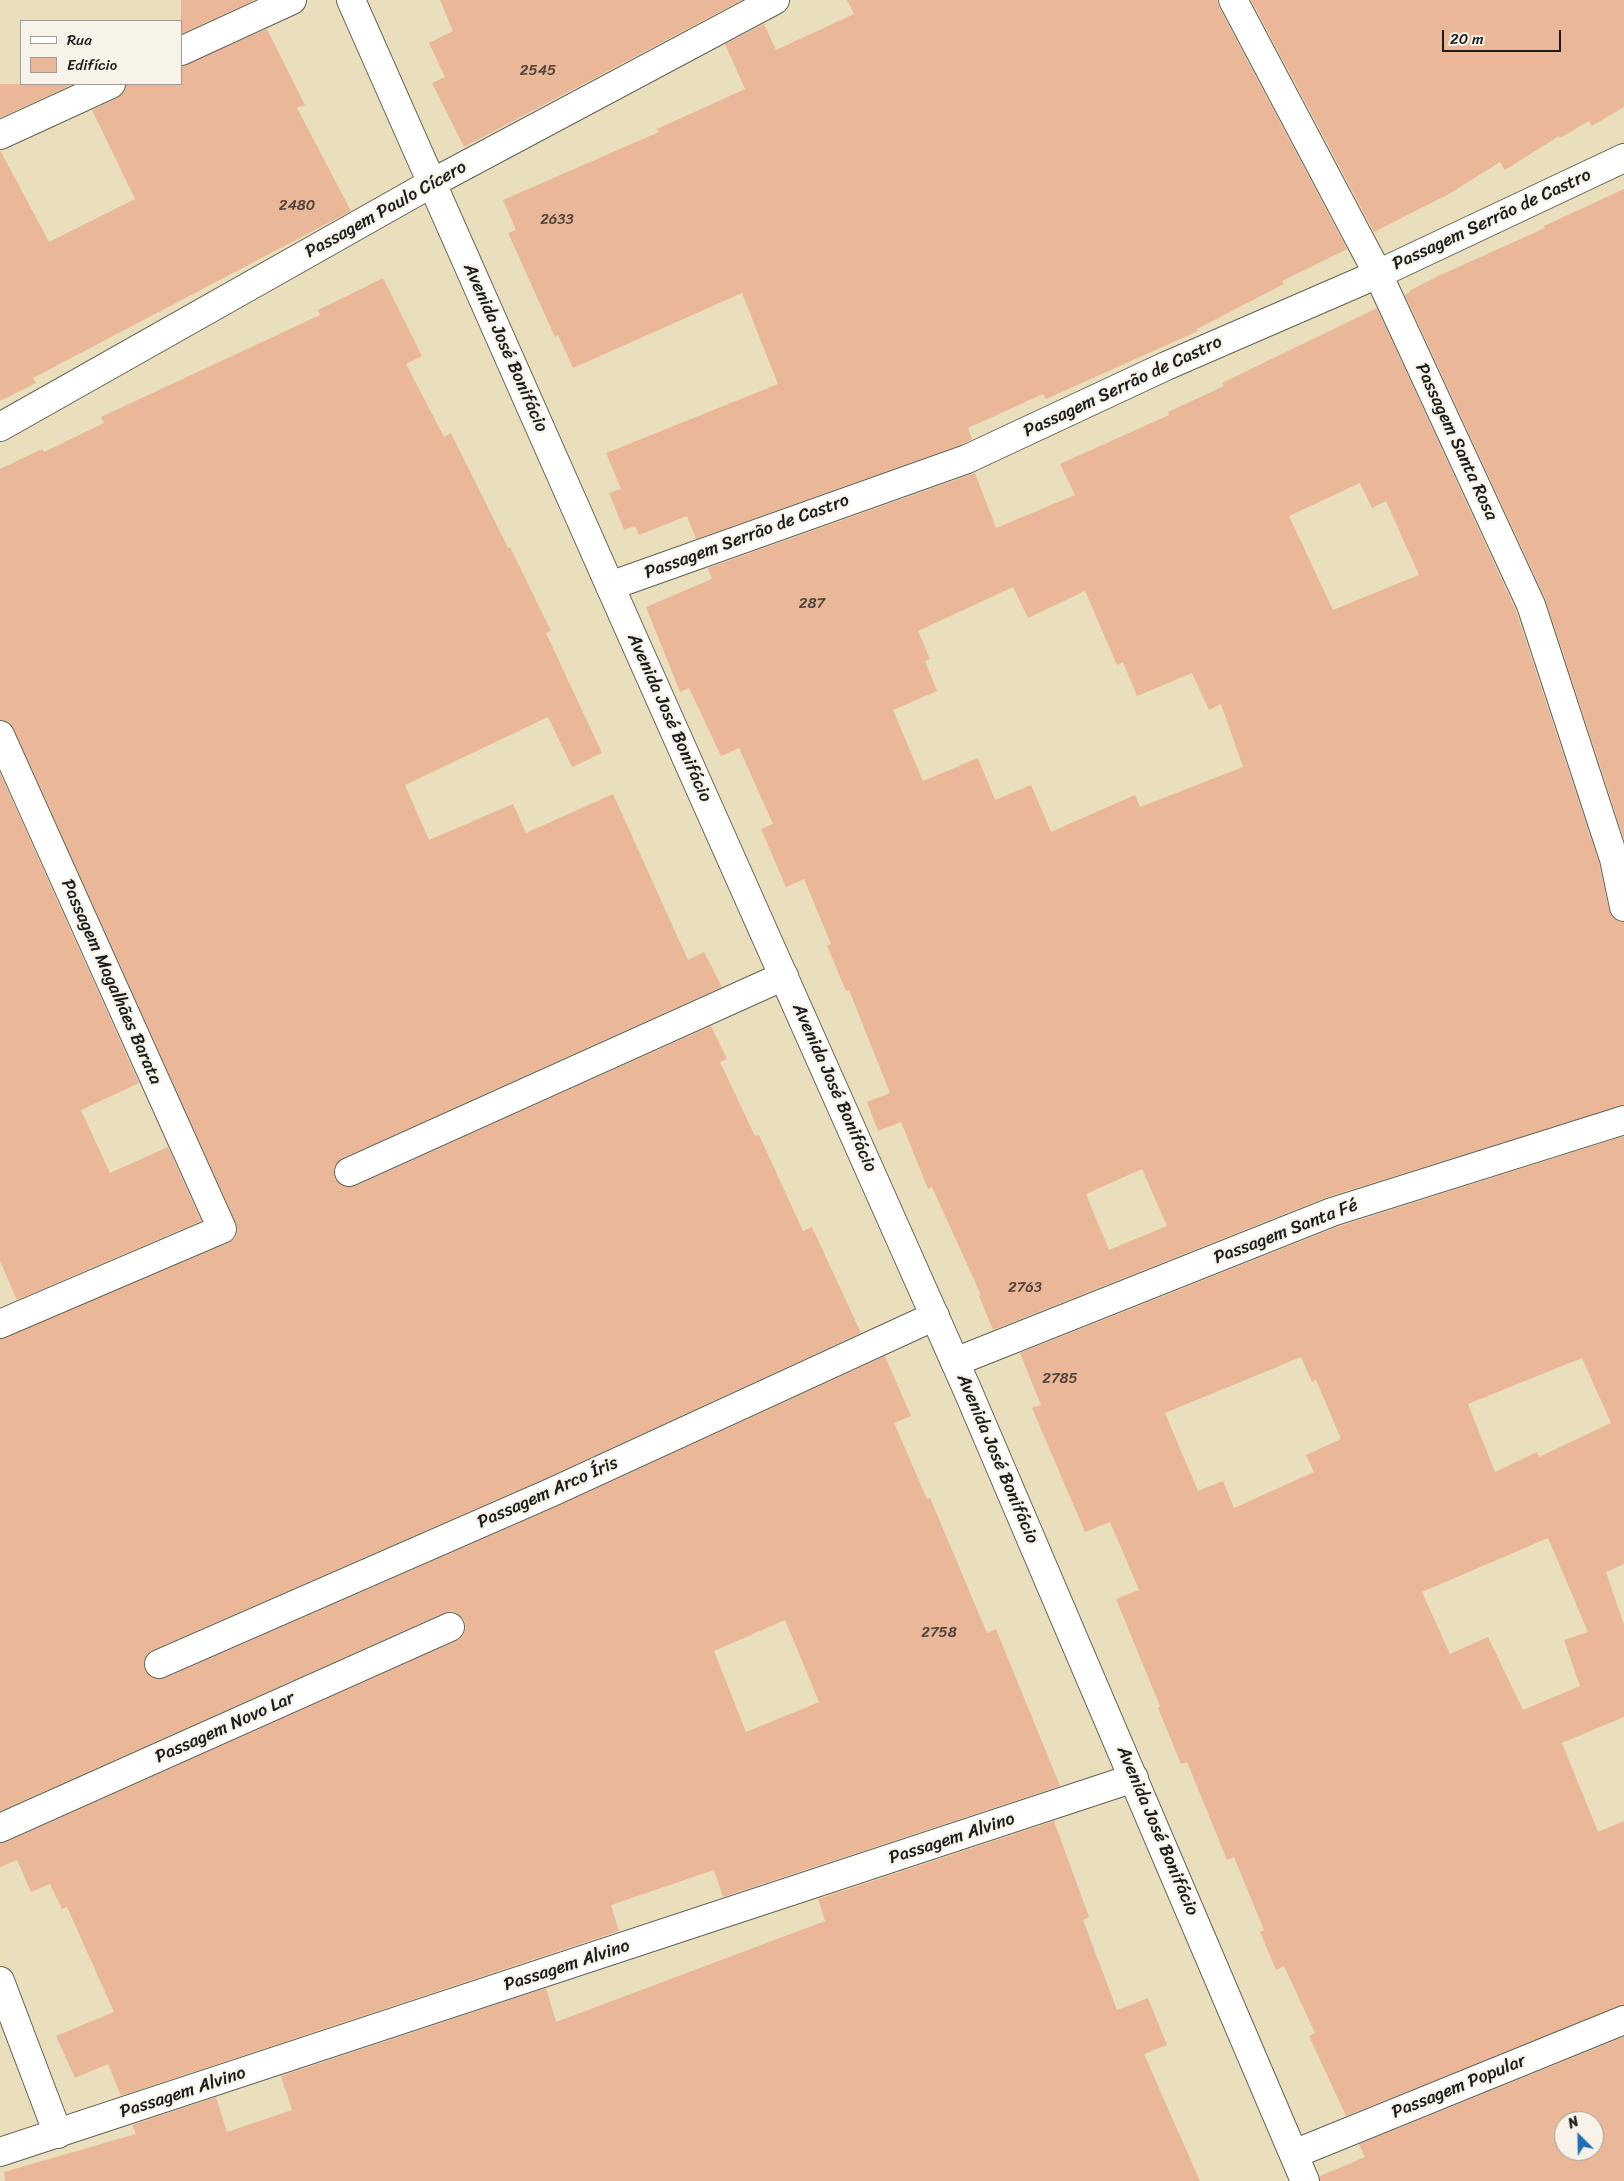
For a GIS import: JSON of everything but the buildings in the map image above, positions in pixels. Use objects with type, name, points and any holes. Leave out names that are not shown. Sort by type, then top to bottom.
[{"type":"street","points":[[182,51],[292,0]]},
{"type":"street","name":"Avenida José Bonifácio","points":[[351,0],[956,1362],[1306,2181]]},
{"type":"street","name":"Passagem Paulo Cícero","points":[[0,427],[432,183],[775,0]]},
{"type":"street","name":"Passagem Santa Rosa","points":[[1233,0],[1378,274],[1531,605],[1614,859],[1624,907]]},
{"type":"street","points":[[0,135],[109,85]]},
{"type":"street","name":"Passagem Serrão de Castro","points":[[610,586],[967,459],[1166,366],[1378,274],[1624,158]]},
{"type":"street","name":"Passagem Magalhães Barata","points":[[0,736],[222,1229],[0,1324]]},
{"type":"street","points":[[348,1172],[784,976]]},
{"type":"street","name":"Passagem Santa Fé","points":[[956,1362],[1332,1212],[1624,1120]]},
{"type":"street","name":"Passagem Arco Íris","points":[[159,1664],[550,1493],[935,1316]]},
{"type":"street","name":"Passagem Novo Lar","points":[[0,1828],[450,1627]]},
{"type":"street","name":"Passagem Alvino","points":[[0,2152],[1134,1778]]},
{"type":"street","points":[[0,1981],[58,2134]]},
{"type":"street","name":"Passagem Popular","points":[[1294,2154],[1624,2020]]}]
